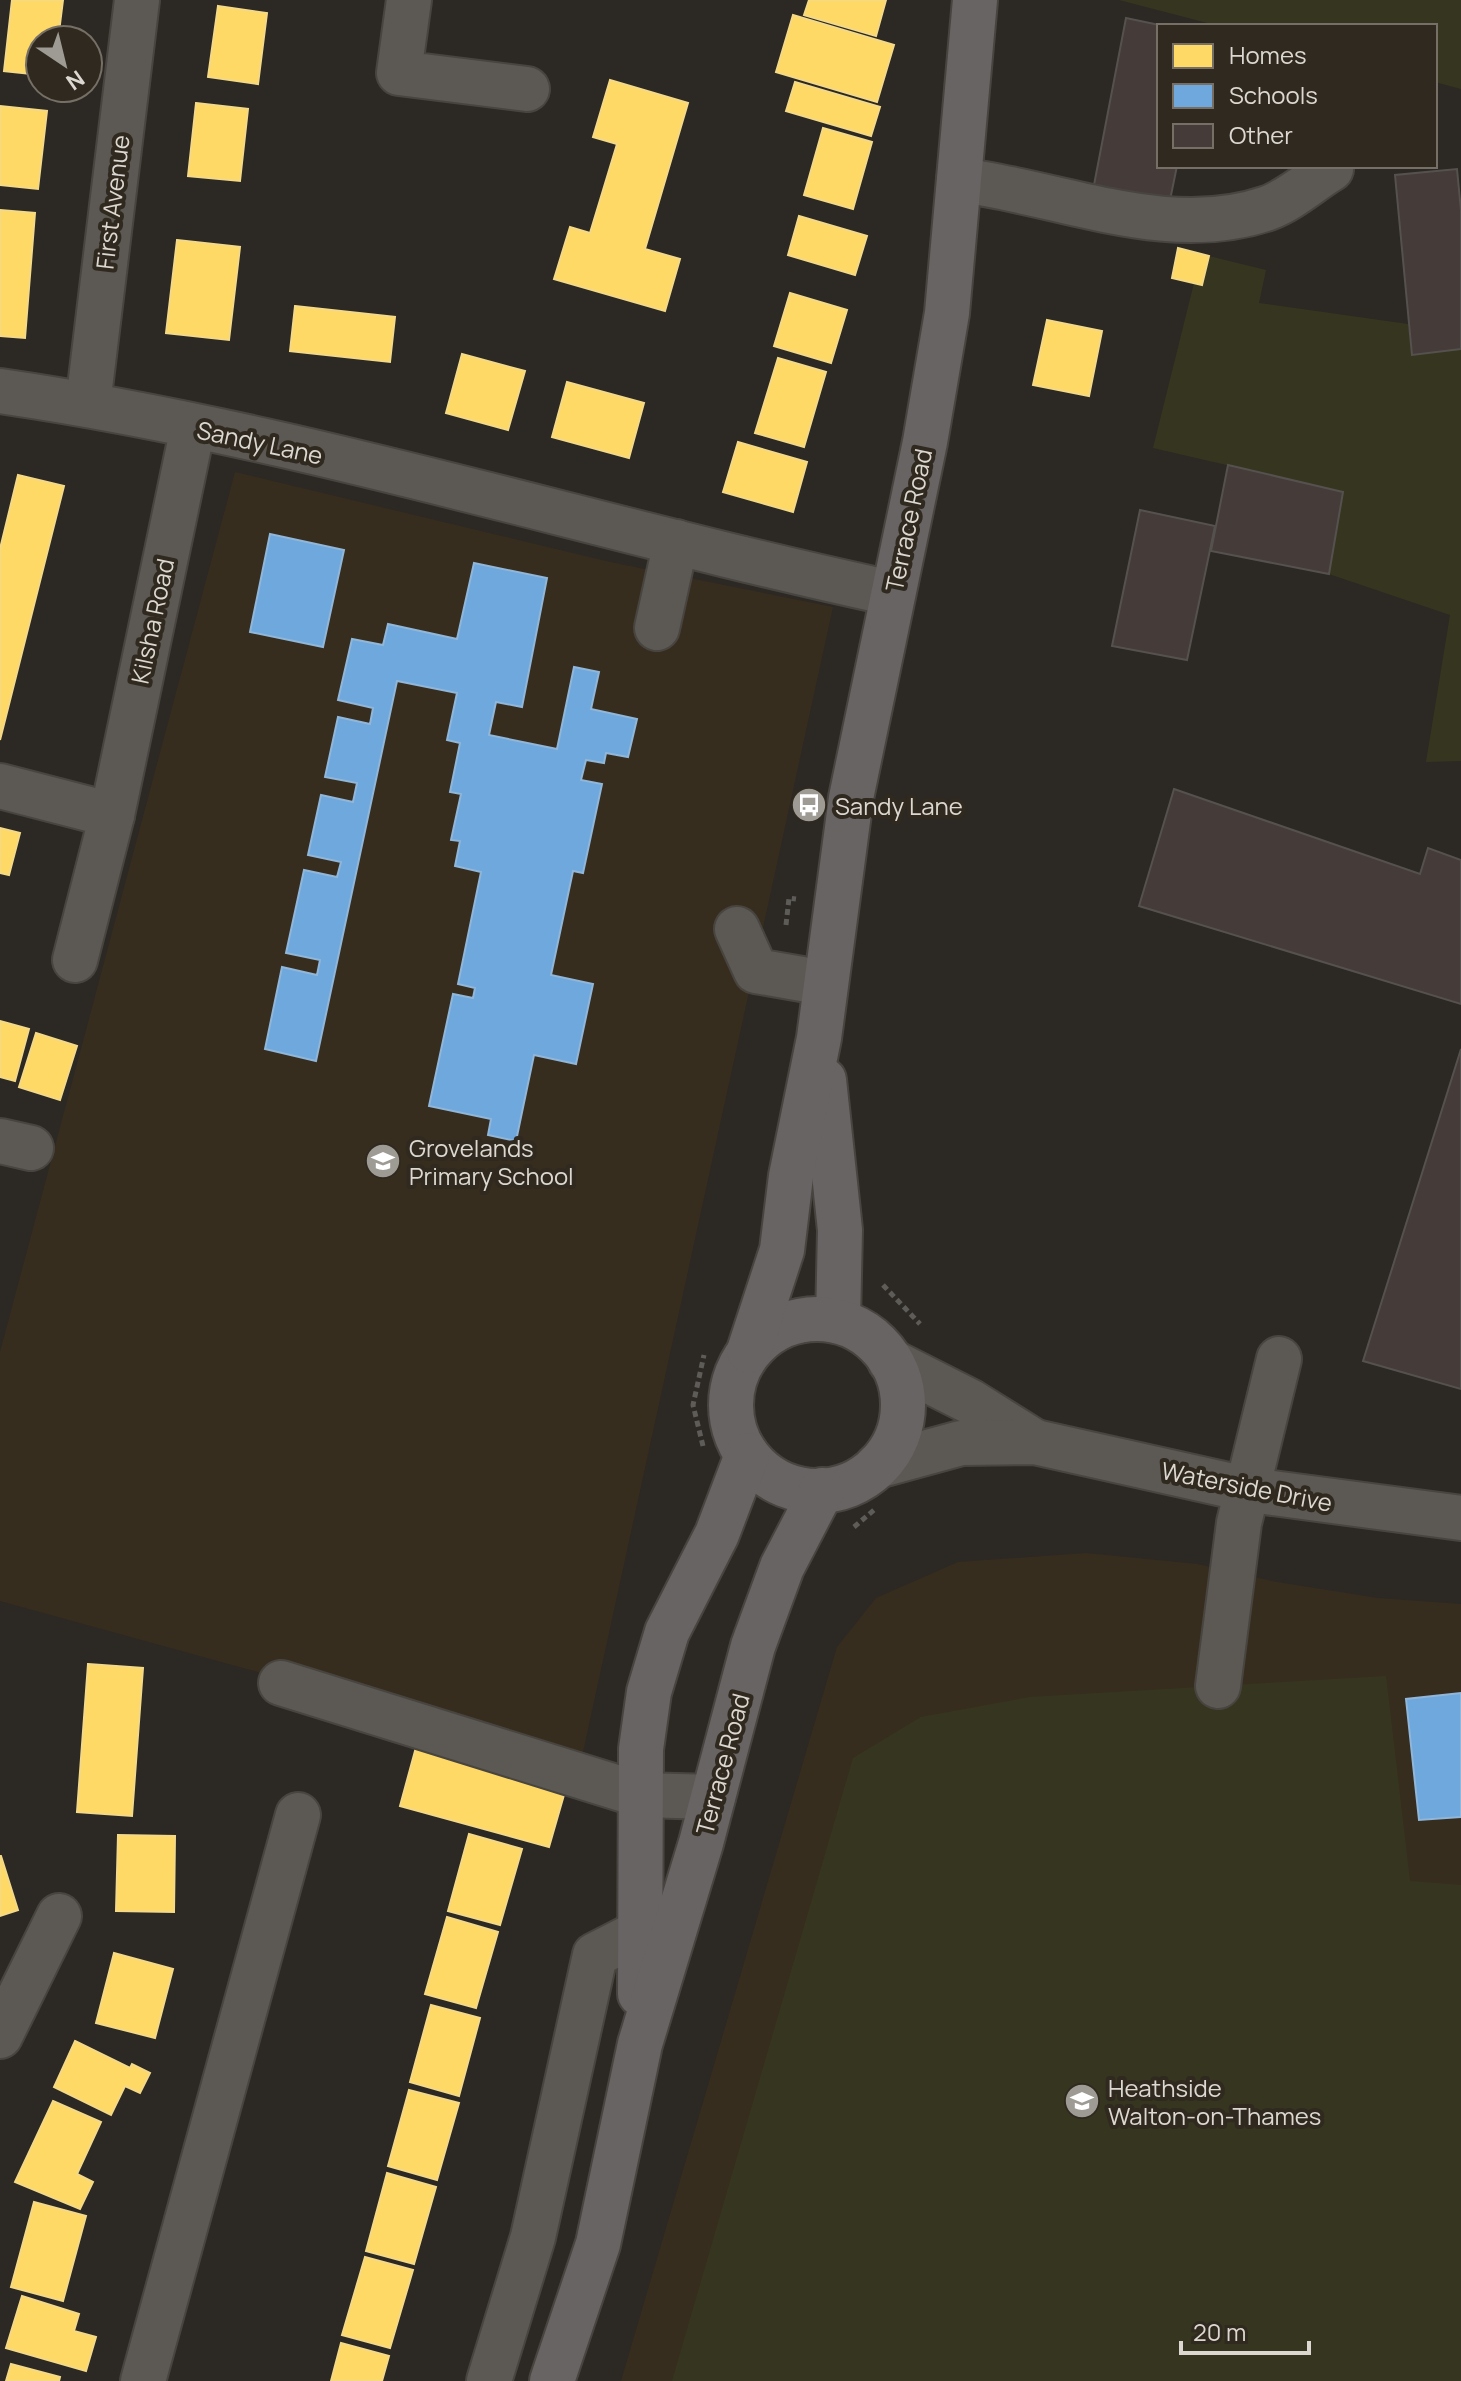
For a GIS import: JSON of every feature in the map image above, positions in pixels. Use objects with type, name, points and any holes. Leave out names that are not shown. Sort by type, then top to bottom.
[{"type":"main road","name":"Terrace Road","points":[[728,1348],[782,1250],[791,1176],[819,1038],[851,798],[891,593],[925,442],[947,313],[975,0]]},
{"type":"main road","name":"Terrace Road","points":[[819,1038],[840,1230],[838,1321]]},
{"type":"main road","points":[[805,1319],[838,1321],[865,1333],[890,1361],[899,1378],[903,1406],[898,1434],[880,1484],[852,1482],[822,1490],[800,1489],[726,1457],[734,1381],[728,1348],[805,1319]]},
{"type":"main road","name":"Terrace Road","points":[[640,2044],[641,1749],[649,1692],[667,1632],[717,1534],[726,1457]]},
{"type":"main road","name":"Terrace Road","points":[[552,2381],[598,2244],[640,2044],[713,1797],[753,1646],[782,1567],[822,1490]]},
{"type":"street","name":"First Avenue","points":[[88,404],[137,0]]},
{"type":"street","points":[[409,0],[399,73],[527,89]]},
{"type":"street","points":[[959,180],[1135,214],[1208,220],[1269,207],[1331,169]]},
{"type":"street","name":"Sandy Lane","points":[[0,391],[88,404],[193,427],[891,593]]},
{"type":"street","name":"Kilsha Road","points":[[75,960],[112,815],[193,427]]},
{"type":"street","points":[[657,628],[676,542]]},
{"type":"street","points":[[0,786],[112,815]]},
{"type":"street","points":[[737,929],[756,971],[825,983]]},
{"type":"street","points":[[1218,1686],[1239,1523],[1250,1490],[1279,1359]]},
{"type":"street","name":"Waterside Drive","points":[[890,1361],[971,1402],[1035,1442]]},
{"type":"street","name":"Waterside Drive","points":[[880,1484],[961,1443],[1035,1442],[1250,1490],[1328,1503],[1461,1518]]},
{"type":"street","points":[[281,1683],[641,1795],[713,1797]]},
{"type":"street","points":[[143,2381],[298,1815]]},
{"type":"street","points":[[0,2036],[59,1916]]},
{"type":"street","points":[[489,2381],[533,2237],[595,1955],[640,1932]]},
{"type":"path","points":[[876,1274],[886,1290],[918,1322],[930,1329]]},
{"type":"path","points":[[726,1457],[693,1405],[697,1373],[728,1348]]},
{"type":"path","points":[[844,1535],[880,1484]]},
{"type":"shaded area","points":[[1119,0],[1461,0],[1461,89],[1437,83],[1437,24],[1211,24]]},
{"type":"shaded area","points":[[1209,256],[1266,270],[1259,303],[1408,324],[1413,355],[1461,349],[1461,761],[1426,762],[1450,615],[1329,574],[1343,492],[1153,448],[1194,283],[1202,285]]},
{"type":"shaded area","name":"Grovelands Primary School","points":[[235,472],[610,562],[833,607],[581,1761],[0,1601],[0,1352]]},
{"type":"shaded area","name":"Heathside Walton-on-Thames","points":[[1086,1553],[1197,1564],[1277,1582],[1378,1598],[1461,1604],[1461,2381],[621,2381],[837,1647],[876,1598],[958,1562]]},
{"type":"shaded area","name":"Heathside Walton-on-Thames","points":[[1386,1676],[1410,1881],[1461,1885],[1461,2381],[672,2381],[853,1758],[921,1717],[1030,1697]]},
{"type":"building: Homes","points":[[12,0],[63,0],[60,24],[24,24],[24,73],[4,71]]},
{"type":"building: Homes","points":[[809,0],[886,0],[876,36],[804,15]]},
{"type":"building: Homes","points":[[218,6],[267,13],[258,84],[208,77]]},
{"type":"building: Homes","points":[[793,15],[894,45],[877,102],[776,72]]},
{"type":"building: Homes","points":[[610,80],[688,103],[645,249],[680,259],[665,311],[554,279],[570,227],[590,233],[617,144],[593,137]]},
{"type":"building: Homes","points":[[795,82],[880,107],[871,136],[786,111]]},
{"type":"building: Homes","points":[[196,103],[248,109],[240,181],[188,176]]},
{"type":"building: Homes","points":[[0,106],[47,111],[38,189],[0,185]]},
{"type":"building: Homes","points":[[823,128],[872,142],[853,209],[804,195]]},
{"type":"building: Homes","points":[[0,210],[35,213],[25,338],[0,336]]},
{"type":"building: Homes","points":[[799,216],[867,236],[855,275],[788,255]]},
{"type":"building: Homes","points":[[177,240],[240,247],[229,340],[166,333]]},
{"type":"building: Homes","points":[[1178,248],[1209,256],[1202,285],[1172,278]]},
{"type":"building: Homes","points":[[790,293],[847,310],[831,363],[774,346]]},
{"type":"building: Homes","points":[[295,306],[395,317],[390,362],[290,351]]},
{"type":"building: Homes","points":[[1047,320],[1102,331],[1089,396],[1033,385]]},
{"type":"building: Homes","points":[[462,354],[525,371],[508,430],[446,413]]},
{"type":"building: Homes","points":[[778,358],[826,372],[804,447],[755,433]]},
{"type":"building: Homes","points":[[567,382],[644,403],[629,458],[552,437]]},
{"type":"building: Homes","points":[[738,442],[807,462],[793,512],[723,492]]},
{"type":"building: Homes","points":[[18,475],[64,486],[0,740],[0,549]]},
{"type":"building: Homes","points":[[0,828],[20,833],[9,875],[0,873]]},
{"type":"building: Homes","points":[[0,1021],[29,1029],[15,1081],[0,1077]]},
{"type":"building: Homes","points":[[36,1033],[77,1046],[60,1100],[19,1087]]},
{"type":"building: Homes","points":[[88,1664],[143,1668],[132,1816],[77,1812]]},
{"type":"building: Homes","points":[[418,1740],[568,1781],[549,1847],[400,1806]]},
{"type":"building: Homes","points":[[469,1834],[522,1849],[500,1925],[448,1911]]},
{"type":"building: Homes","points":[[118,1835],[175,1836],[174,1912],[116,1911]]},
{"type":"building: Homes","points":[[0,1856],[18,1910],[0,1916]]},
{"type":"building: Homes","points":[[447,1917],[498,1932],[476,2008],[425,1994]]},
{"type":"building: Homes","points":[[114,1953],[173,1969],[155,2038],[96,2023]]},
{"type":"building: Homes","points":[[431,2005],[480,2018],[459,2096],[410,2082]]},
{"type":"building: Homes","points":[[75,2041],[130,2068],[132,2064],[150,2073],[140,2093],[125,2086],[111,2115],[54,2087]]},
{"type":"building: Homes","points":[[409,2090],[459,2103],[437,2180],[388,2166]]},
{"type":"building: Homes","points":[[53,2101],[101,2122],[77,2174],[93,2182],[80,2209],[15,2182]]},
{"type":"building: Homes","points":[[387,2173],[436,2187],[414,2264],[366,2251]]},
{"type":"building: Homes","points":[[34,2202],[86,2216],[63,2301],[11,2287]]},
{"type":"building: Homes","points":[[365,2257],[413,2270],[390,2348],[342,2335]]},
{"type":"building: Homes","points":[[22,2296],[79,2314],[74,2331],[96,2337],[86,2371],[6,2348]]},
{"type":"building: Homes","points":[[341,2343],[389,2356],[382,2381],[331,2381]]},
{"type":"building: Homes","points":[[11,2364],[60,2377],[59,2381],[6,2381]]},
{"type":"building: Schools","points":[[270,534],[344,550],[323,647],[250,632]]},
{"type":"building: Schools","points":[[474,563],[547,578],[522,707],[496,702],[489,735],[557,749],[574,667],[599,672],[591,709],[637,719],[628,757],[606,753],[604,763],[586,760],[581,780],[602,784],[583,873],[573,871],[551,975],[593,984],[576,1064],[534,1055],[516,1141],[488,1135],[491,1119],[429,1106],[453,994],[473,998],[475,988],[458,984],[481,872],[455,866],[460,841],[451,840],[461,794],[450,792],[460,743],[447,740],[457,693],[397,681],[316,1061],[265,1049],[282,967],[317,975],[320,960],[286,953],[304,870],[337,877],[341,862],[308,855],[321,795],[353,802],[357,783],[325,777],[338,717],[370,724],[373,708],[338,700],[352,639],[383,645],[388,624],[457,639]]},
{"type":"building: Schools","points":[[1461,1693],[1461,1817],[1419,1820],[1406,1699]]},
{"type":"building: Other","points":[[1126,18],[1157,25],[1157,168],[1177,168],[1170,200],[1094,185]]},
{"type":"building: Other","points":[[1457,169],[1461,211],[1461,349],[1412,355],[1395,175]]},
{"type":"building: Other","points":[[1228,465],[1343,492],[1329,574],[1211,551]]},
{"type":"building: Other","points":[[1140,510],[1215,526],[1187,660],[1112,646]]},
{"type":"building: Other","points":[[1174,789],[1420,874],[1428,848],[1461,860],[1461,1004],[1139,906]]},
{"type":"building: Other","points":[[1461,1049],[1461,1389],[1363,1361]]},
{"type":"place","name":"Sandy Lane","points":[[809,805]]},
{"type":"place","name":"Grovelands Primary School","points":[[383,1161]]},
{"type":"place","name":"Heathside Walton-on-Thames","points":[[1082,2101]]}]
